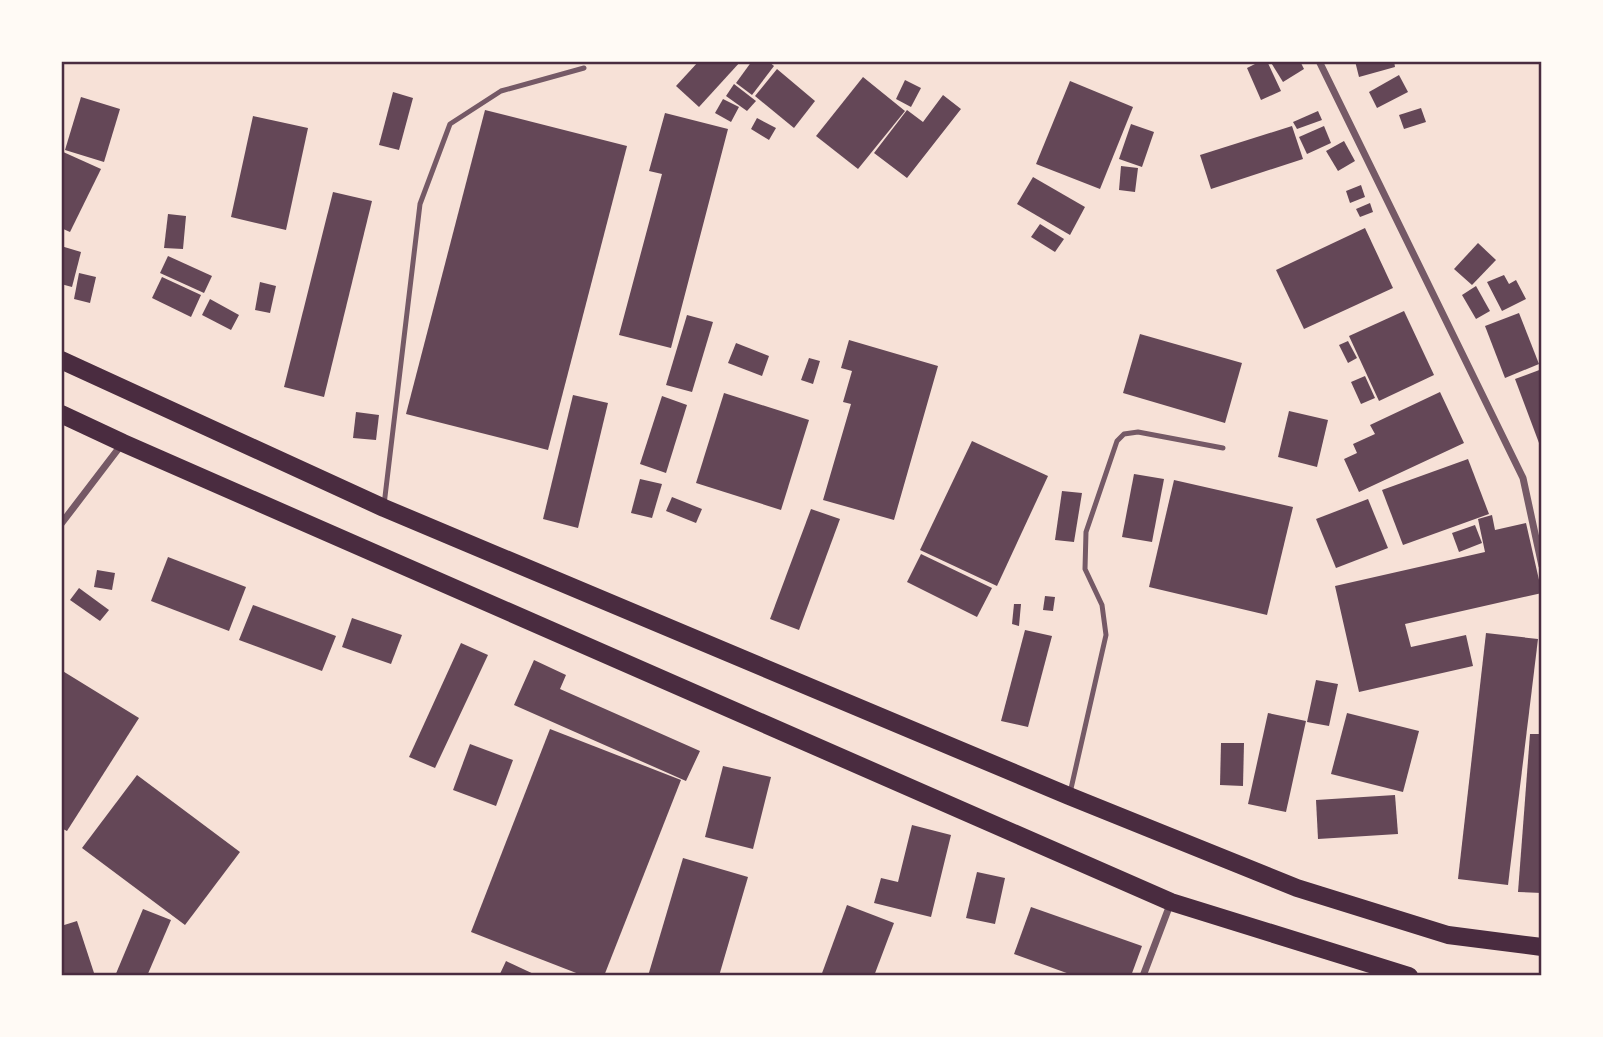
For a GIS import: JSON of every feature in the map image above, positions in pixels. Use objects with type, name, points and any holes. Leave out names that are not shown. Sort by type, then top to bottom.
[{"type":"main road","points":[[61,360],[384,508],[1069,796],[1297,888],[1448,935],[1542,947]]},
{"type":"main road","points":[[61,414],[1171,902],[1409,976]]},
{"type":"street","points":[[1319,61],[1523,478],[1542,566]]},
{"type":"street","points":[[61,524],[123,443]]},
{"type":"street","points":[[1143,976],[1171,902]]},
{"type":"lane","points":[[384,508],[420,204],[450,124],[501,91],[584,68]]},
{"type":"lane","points":[[1069,796],[1106,635],[1102,605],[1086,569],[1086,532],[1118,441],[1124,434],[1138,432],[1223,448]]},
{"type":"building","points":[[699,61],[741,61],[699,107],[676,86]]},
{"type":"building","points":[[752,61],[768,61],[774,66],[752,95],[736,83]]},
{"type":"building","points":[[1267,61],[1281,91],[1261,100],[1247,68]]},
{"type":"building","points":[[1270,61],[1300,61],[1304,69],[1283,82]]},
{"type":"building","points":[[1355,61],[1394,61],[1395,67],[1359,77]]},
{"type":"building","points":[[777,69],[815,101],[794,128],[755,96]]},
{"type":"building","points":[[1399,75],[1408,92],[1377,108],[1369,92]]},
{"type":"building","points":[[863,77],[905,111],[858,169],[816,136]]},
{"type":"building","points":[[905,80],[921,88],[911,107],[896,99]]},
{"type":"building","points":[[1070,81],[1133,107],[1100,189],[1036,164]]},
{"type":"building","points":[[734,84],[756,101],[747,111],[726,96]]},
{"type":"building","points":[[393,92],[413,98],[399,150],[379,145]]},
{"type":"building","points":[[943,95],[961,109],[907,178],[874,153],[907,110],[923,122]]},
{"type":"building","points":[[81,97],[120,109],[104,162],[65,150]]},
{"type":"building","points":[[723,99],[739,107],[731,122],[715,113]]},
{"type":"building","points":[[1421,108],[1426,122],[1404,129],[1399,115]]},
{"type":"building","points":[[485,110],[627,146],[548,450],[406,414]]},
{"type":"building","points":[[1318,111],[1322,120],[1297,129],[1293,122]]},
{"type":"building","points":[[665,113],[728,129],[671,348],[619,335],[662,174],[649,171]]},
{"type":"building","points":[[253,116],[308,128],[286,230],[231,217]]},
{"type":"building","points":[[757,118],[776,128],[769,140],[751,129]]},
{"type":"building","points":[[1131,124],[1154,132],[1142,167],[1119,159]]},
{"type":"building","points":[[1292,126],[1303,159],[1211,189],[1200,155]]},
{"type":"building","points":[[1324,126],[1331,143],[1307,154],[1299,137]]},
{"type":"building","points":[[1344,141],[1355,161],[1338,171],[1326,151]]},
{"type":"building","points":[[61,151],[101,169],[70,232],[61,228]]},
{"type":"building","points":[[1121,166],[1138,168],[1135,192],[1119,190]]},
{"type":"building","points":[[1033,177],[1085,207],[1070,235],[1017,204]]},
{"type":"building","points":[[1361,185],[1365,197],[1350,203],[1346,191]]},
{"type":"building","points":[[333,192],[372,201],[324,397],[284,387]]},
{"type":"building","points":[[1370,203],[1373,212],[1360,217],[1356,209]]},
{"type":"building","points":[[168,214],[186,216],[183,249],[164,248]]},
{"type":"building","points":[[1040,224],[1064,239],[1055,252],[1031,237]]},
{"type":"building","points":[[1365,228],[1393,288],[1304,329],[1276,270]]},
{"type":"building","points":[[1478,243],[1496,260],[1472,285],[1454,269]]},
{"type":"building","points":[[61,246],[81,252],[72,287],[61,284]]},
{"type":"building","points":[[168,256],[212,276],[204,293],[160,273]]},
{"type":"building","points":[[79,273],[96,277],[90,303],[74,299]]},
{"type":"building","points":[[1504,275],[1509,284],[1516,280],[1526,299],[1502,311],[1487,282]]},
{"type":"building","points":[[162,277],[201,295],[191,317],[152,298]]},
{"type":"building","points":[[260,282],[276,286],[270,313],[255,310]]},
{"type":"building","points":[[1476,286],[1490,311],[1476,319],[1462,295]]},
{"type":"building","points":[[210,299],[239,315],[231,330],[202,315]]},
{"type":"building","points":[[1404,311],[1434,375],[1379,401],[1349,336]]},
{"type":"building","points":[[1519,313],[1539,364],[1505,378],[1485,326]]},
{"type":"building","points":[[687,315],[713,322],[692,392],[666,385]]},
{"type":"building","points":[[1140,334],[1242,363],[1225,423],[1123,393]]},
{"type":"building","points":[[849,340],[938,366],[894,520],[823,500],[851,404],[843,402],[852,371],[841,368]]},
{"type":"building","points":[[1348,341],[1357,358],[1348,363],[1339,345]]},
{"type":"building","points":[[736,343],[769,356],[762,376],[728,363]]},
{"type":"building","points":[[809,358],[820,361],[813,384],[801,380]]},
{"type":"building","points":[[1542,369],[1542,442],[1539,443],[1515,379]]},
{"type":"building","points":[[1365,376],[1375,398],[1361,404],[1351,382]]},
{"type":"building","points":[[1440,392],[1464,443],[1359,492],[1344,459],[1357,453],[1353,444],[1375,434],[1370,425]]},
{"type":"building","points":[[724,393],[809,420],[781,510],[696,483]]},
{"type":"building","points":[[573,395],[608,403],[578,528],[543,519]]},
{"type":"building","points":[[662,396],[687,405],[666,473],[640,464]]},
{"type":"building","points":[[1289,411],[1328,420],[1317,467],[1278,457]]},
{"type":"building","points":[[356,412],[379,415],[376,440],[353,438]]},
{"type":"building","points":[[972,441],[1048,476],[997,586],[920,550]]},
{"type":"building","points":[[1468,459],[1489,514],[1403,545],[1382,490]]},
{"type":"building","points":[[1134,474],[1164,479],[1152,542],[1122,537]]},
{"type":"building","points":[[640,479],[662,484],[652,518],[631,513]]},
{"type":"building","points":[[1174,480],[1293,507],[1267,615],[1149,587]]},
{"type":"building","points":[[1062,491],[1082,493],[1074,542],[1055,540]]},
{"type":"building","points":[[672,497],[702,509],[696,523],[666,511]]},
{"type":"building","points":[[1368,499],[1388,548],[1336,568],[1316,519]]},
{"type":"building","points":[[811,509],[840,519],[799,630],[770,619]]},
{"type":"building","points":[[1492,515],[1495,530],[1526,523],[1542,593],[1405,624],[1411,647],[1466,635],[1473,666],[1359,692],[1335,586],[1485,552],[1478,519]]},
{"type":"building","points":[[1475,525],[1482,543],[1459,552],[1452,533]]},
{"type":"building","points":[[921,554],[992,588],[977,617],[907,582]]},
{"type":"building","points":[[168,557],[246,587],[229,631],[151,601]]},
{"type":"building","points":[[97,570],[115,573],[112,590],[94,587]]},
{"type":"building","points":[[79,588],[109,610],[100,621],[70,600]]},
{"type":"building","points":[[1045,596],[1055,597],[1053,611],[1043,610]]},
{"type":"building","points":[[1014,604],[1021,604],[1019,626],[1012,624]]},
{"type":"building","points":[[253,605],[336,636],[322,671],[239,640]]},
{"type":"building","points":[[352,618],[402,635],[391,664],[342,647]]},
{"type":"building","points":[[1025,630],[1052,636],[1028,727],[1001,721]]},
{"type":"building","points":[[1486,633],[1538,639],[1508,885],[1458,879]]},
{"type":"building","points":[[461,643],[488,655],[435,768],[409,757]]},
{"type":"building","points":[[534,660],[566,675],[560,689],[700,751],[686,781],[514,705]]},
{"type":"building","points":[[61,670],[139,718],[67,831],[61,828]]},
{"type":"building","points":[[1316,680],[1338,684],[1329,726],[1307,722]]},
{"type":"building","points":[[1268,713],[1306,721],[1286,812],[1248,804]]},
{"type":"building","points":[[1347,713],[1419,731],[1403,792],[1331,774]]},
{"type":"building","points":[[550,729],[681,780],[604,976],[584,976],[471,932]]},
{"type":"building","points":[[1530,734],[1542,734],[1542,893],[1518,892]]},
{"type":"building","points":[[1221,743],[1244,743],[1243,786],[1220,785]]},
{"type":"building","points":[[470,744],[513,760],[496,806],[453,790]]},
{"type":"building","points":[[723,766],[771,777],[753,849],[705,837]]},
{"type":"building","points":[[137,775],[240,852],[185,925],[82,848]]},
{"type":"building","points":[[1395,795],[1398,834],[1318,839],[1316,800]]},
{"type":"building","points":[[912,825],[951,835],[931,917],[874,903],[881,878],[898,882]]},
{"type":"building","points":[[683,858],[748,877],[719,976],[648,976]]},
{"type":"building","points":[[977,872],[1005,878],[995,924],[966,918]]},
{"type":"building","points":[[847,905],[894,923],[874,976],[821,976]]},
{"type":"building","points":[[1031,907],[1142,946],[1131,976],[1075,976],[1014,954]]},
{"type":"building","points":[[143,909],[171,920],[147,976],[115,976]]},
{"type":"building","points":[[77,921],[95,976],[61,976],[61,926]]},
{"type":"building","points":[[506,961],[538,976],[499,976]]}]
